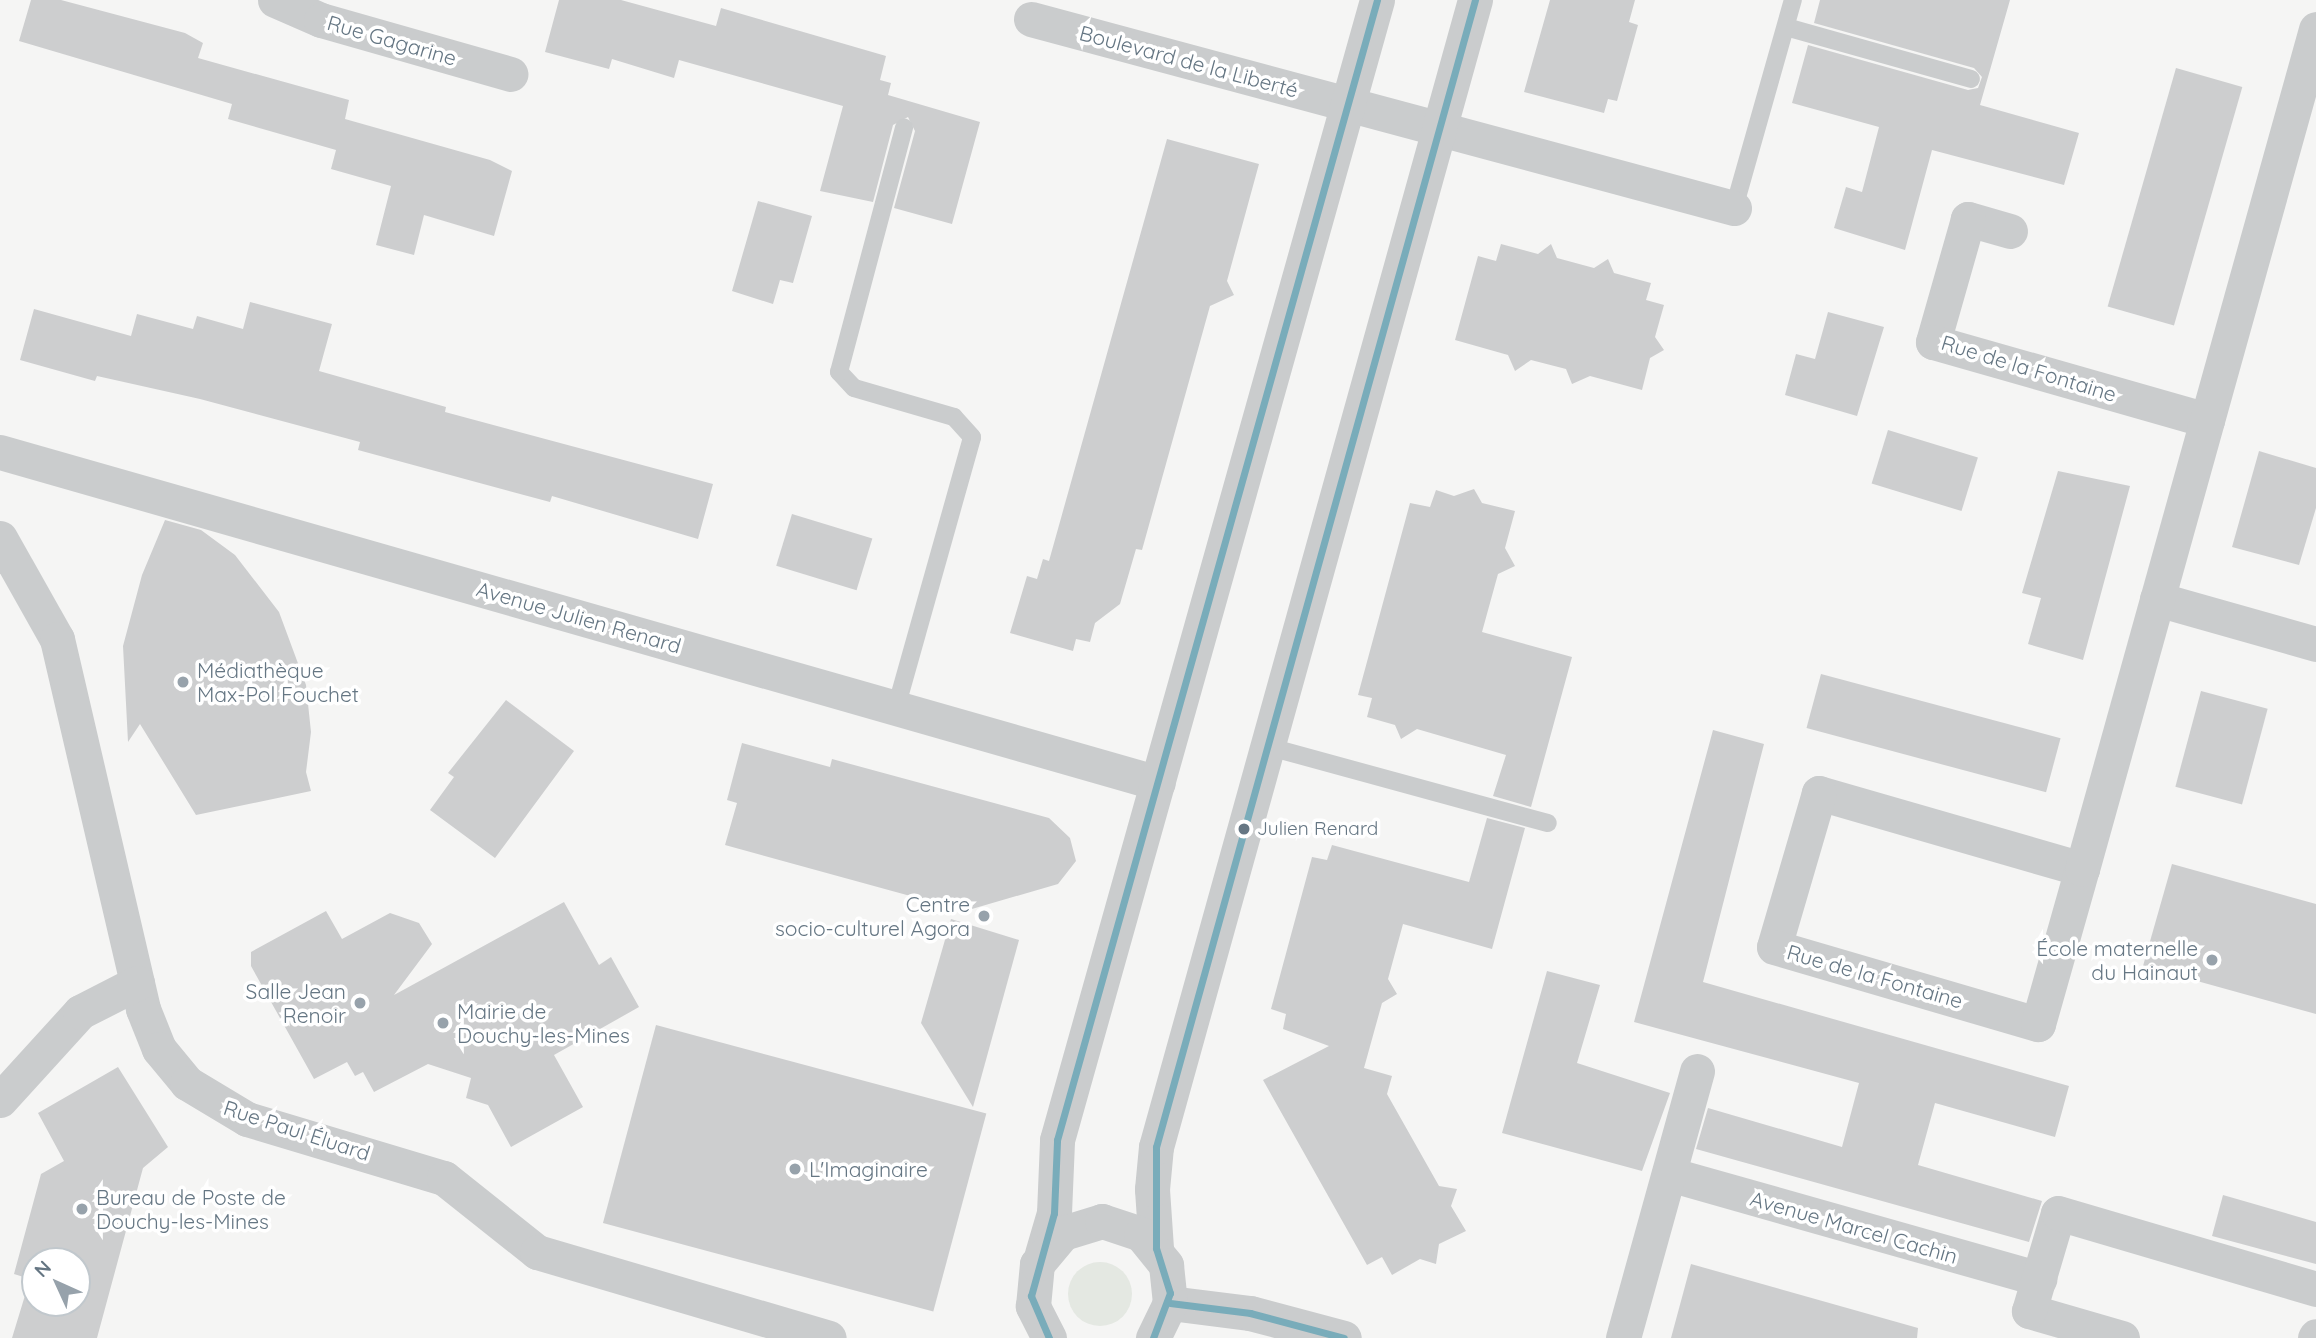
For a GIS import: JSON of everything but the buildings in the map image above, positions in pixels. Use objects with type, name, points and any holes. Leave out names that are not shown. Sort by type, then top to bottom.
[{"type":"street","name":"Rue Gagarine","points":[[275,0],[321,20],[510,74]]},
{"type":"street","points":[[1045,1337],[1031,1296],[1054,1213],[1057,1140],[1377,0]]},
{"type":"street","points":[[1153,1338],[1170,1303],[1169,1275],[1156,1248],[1152,1189],[1156,1147],[1475,0]]},
{"type":"street","name":"Boulevard de la Liberté","points":[[1031,19],[1734,208]]},
{"type":"street","name":"Rue de la Fontaine","points":[[2082,869],[1819,793],[1774,947],[2038,1024],[2082,869],[2316,29]]},
{"type":"street","name":"Rue de la Fontaine","points":[[2010,231],[1968,219],[1933,342],[2207,420]]},
{"type":"street","name":"Avenue Julien Renard","points":[[0,452],[1158,783]]},
{"type":"street","name":"Rue Paul Éluard","points":[[0,538],[44,608],[67,669],[137,983],[159,1049],[187,1083],[227,1111],[444,1178],[537,1252],[829,1338]]},
{"type":"street","points":[[2157,599],[2316,644]]},
{"type":"street","points":[[0,1100],[80,1012],[137,983]]},
{"type":"street","points":[[1623,1338],[1697,1071]]},
{"type":"street","name":"Avenue Marcel Cachin","points":[[1669,1174],[2039,1279]]},
{"type":"street","points":[[2122,1338],[2029,1311],[2058,1213],[2316,1289]]},
{"type":"street","points":[[1042,1254],[1072,1228],[1102,1221],[1132,1229],[1156,1248]]},
{"type":"street","points":[[1170,1303],[1250,1313],[1324,1336]]},
{"type":"lane","points":[[1734,208],[1793,0]]},
{"type":"lane","points":[[1786,27],[1971,79]]},
{"type":"lane","points":[[896,708],[972,437],[954,417],[854,388],[839,372],[904,128]]},
{"type":"lane","points":[[1266,746],[1548,823]]},
{"type":"shaded area","points":[[1100,1262],[1118,1268],[1126,1276],[1132,1294],[1126,1312],[1118,1320],[1100,1326],[1082,1320],[1074,1312],[1068,1294],[1074,1276],[1082,1268]]},
{"type":"transit line","points":[[1049,1338],[1031,1296],[1054,1213],[1057,1140],[1377,0]]},
{"type":"transit line","points":[[1153,1338],[1170,1293],[1156,1248],[1156,1147],[1475,0]]},
{"type":"transit line","points":[[1170,1303],[1250,1313],[1344,1338]]},
{"type":"place","name":"Médiathèque Max-Pol Fouchet","points":[[183,682]]},
{"type":"place","name":"Julien Renard","points":[[1244,829]]},
{"type":"place","name":"Centre socio-culturel Agora","points":[[984,916]]},
{"type":"place","name":"École maternelle du Hainaut","points":[[2212,960]]},
{"type":"place","name":"Salle Jean Renoir","points":[[360,1003]]},
{"type":"place","name":"Mairie de Douchy-les-Mines","points":[[443,1023]]},
{"type":"place","name":"L'Imaginaire","points":[[795,1169]]},
{"type":"place","name":"Bureau de Poste de Douchy-les-Mines","points":[[82,1209]]}]
